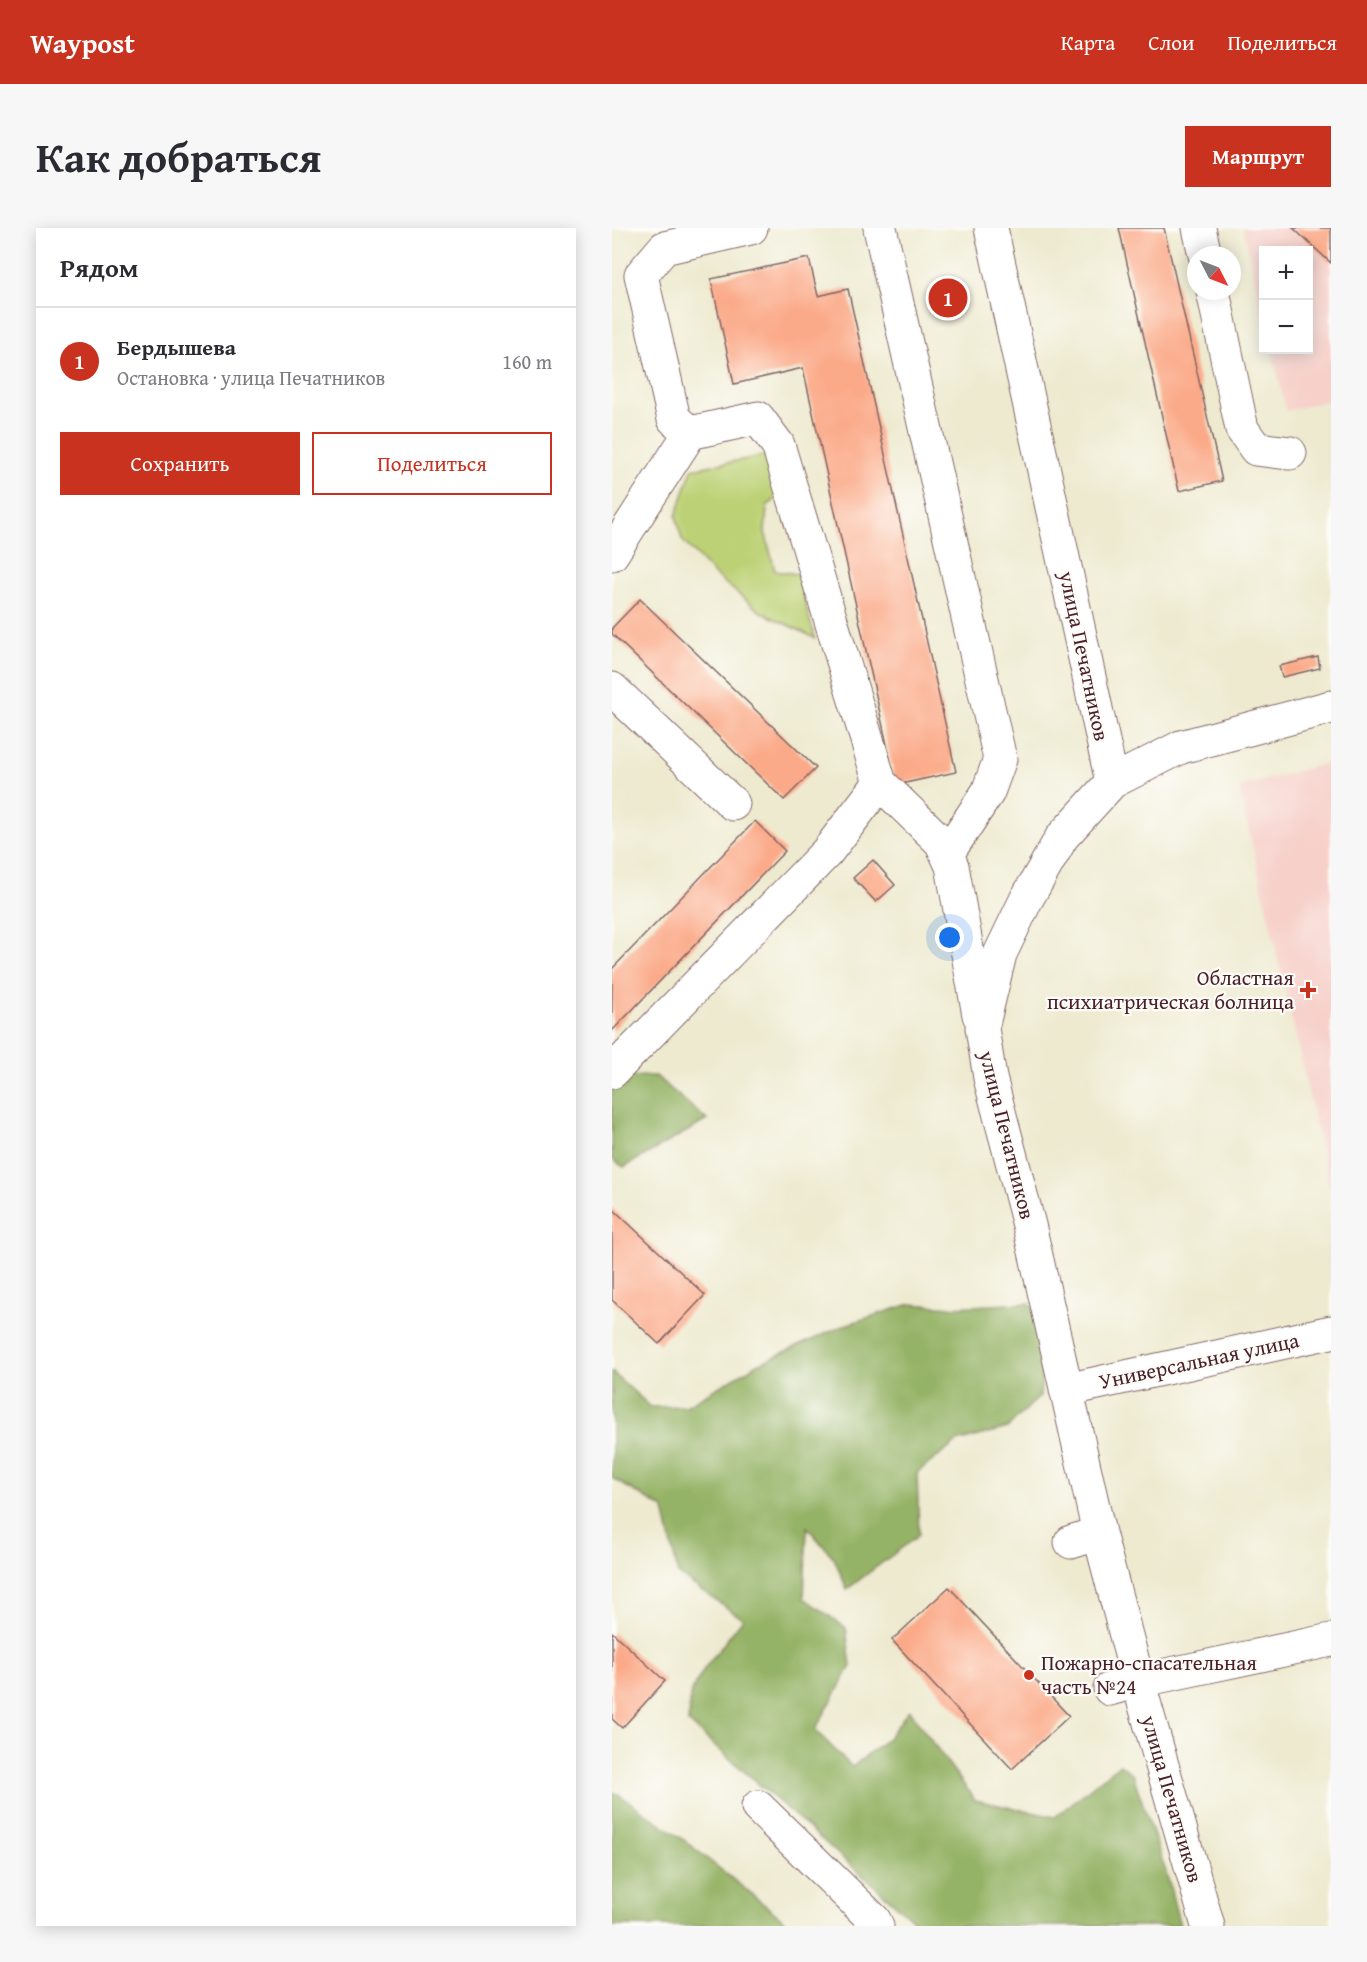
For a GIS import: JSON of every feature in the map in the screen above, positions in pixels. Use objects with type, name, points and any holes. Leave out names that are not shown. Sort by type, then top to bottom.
[{"type":"street","points":[[690,433],[674,418],[641,275],[664,248],[751,228]]},
{"type":"street","points":[[880,228],[1000,759],[988,792],[947,854]]},
{"type":"street","name":"улица Печатников","points":[[991,228],[1112,782],[1062,837],[1026,900],[1000,954],[982,1028],[990,1078],[1029,1225],[1066,1390],[1085,1538],[1124,1685],[1208,1926]]},
{"type":"street","points":[[1199,228],[1203,246]]},
{"type":"street","points":[[1215,300],[1242,429],[1256,449],[1290,453]]},
{"type":"street","points":[[612,554],[690,433],[758,418],[778,445],[880,783],[941,842],[952,866],[982,1028]]},
{"type":"street","points":[[612,689],[733,804]]},
{"type":"street","points":[[1112,782],[1181,747],[1331,707]]},
{"type":"street","points":[[612,1072],[827,852],[880,783]]},
{"type":"street","name":"Универсальная улица","points":[[1066,1390],[1331,1332]]},
{"type":"street","points":[[1124,1685],[1331,1640]]},
{"type":"street","points":[[758,1807],[874,1920],[877,1926]]},
{"type":"shaded area","points":[[1243,228],[1331,228],[1331,400],[1286,411],[1273,354],[1313,354],[1313,246],[1259,246],[1259,298]]},
{"type":"shaded area","name":"Областная психиатрическая болница","points":[[1331,762],[1331,1192],[1239,787]]},
{"type":"green space","points":[[768,455],[781,495],[767,506],[765,532],[775,571],[797,574],[815,638],[761,612],[715,575],[682,540],[676,516],[692,469]]},
{"type":"green space","points":[[656,1076],[707,1120],[624,1167],[612,1159],[612,1077]]},
{"type":"green space","points":[[1030,1303],[1046,1339],[1040,1396],[1007,1428],[957,1442],[917,1473],[919,1535],[847,1589],[834,1558],[807,1527],[804,1598],[846,1628],[851,1666],[815,1730],[852,1767],[888,1738],[909,1710],[975,1800],[1055,1817],[1120,1764],[1133,1775],[1166,1872],[1180,1926],[920,1926],[688,1722],[691,1692],[704,1669],[743,1619],[678,1574],[664,1509],[612,1478],[612,1372],[651,1407],[686,1406],[758,1364],[845,1325],[910,1304],[952,1307]]},
{"type":"green space","points":[[612,1794],[618,1794],[679,1836],[791,1926],[612,1926]]},
{"type":"building","points":[[1119,228],[1164,228],[1222,481],[1179,491]]},
{"type":"building","points":[[1293,228],[1331,228],[1331,263]]},
{"type":"building","points":[[809,258],[818,296],[848,289],[956,772],[896,785],[803,368],[734,384],[711,279]]},
{"type":"building","points":[[640,599],[816,768],[784,800],[612,634],[612,628]]},
{"type":"building","points":[[1318,657],[1320,668],[1282,677],[1279,666]]},
{"type":"building","points":[[755,821],[785,851],[612,1031],[612,969]]},
{"type":"building","points":[[873,860],[895,885],[876,902],[853,878]]},
{"type":"building","points":[[612,1208],[705,1295],[659,1344],[612,1300]]},
{"type":"building","points":[[949,1587],[1069,1716],[1012,1769],[892,1640]]},
{"type":"building","points":[[612,1632],[665,1681],[622,1728],[612,1719]]},
{"type":"place","name":"Бердышева","points":[[948,298]]},
{"type":"place","name":"Областная психиатрическая болница","points":[[1308,990]]},
{"type":"place","name":"Пожарно-спасательная часть №24","points":[[1029,1675]]}]
